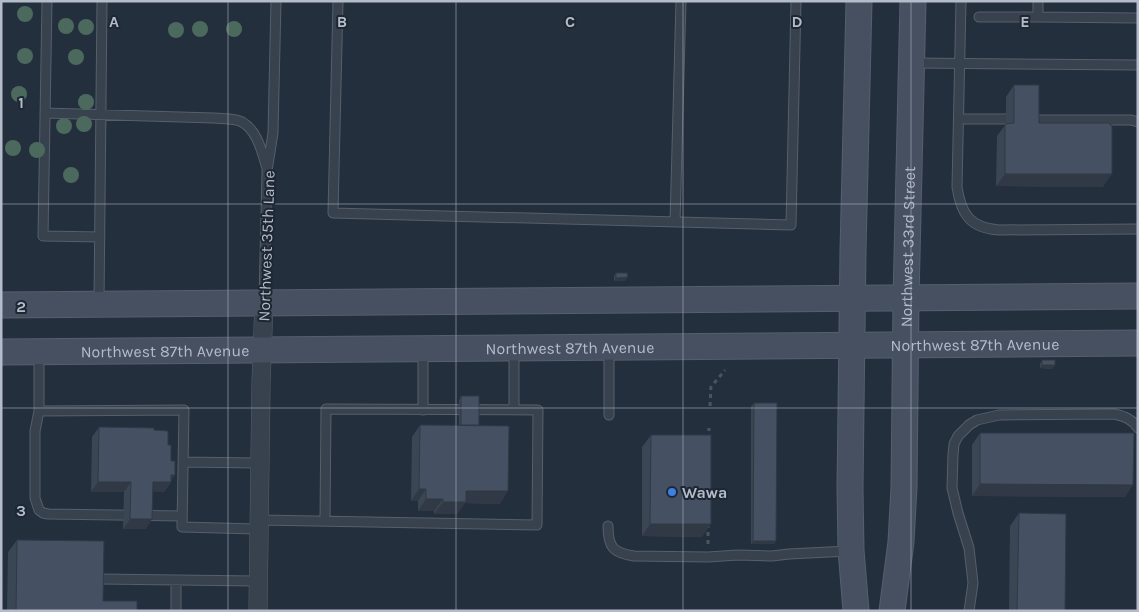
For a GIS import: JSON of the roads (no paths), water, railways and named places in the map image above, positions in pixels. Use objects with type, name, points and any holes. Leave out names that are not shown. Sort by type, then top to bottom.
[{"type":"main road","points":[[856,611],[851,550],[850,495],[851,346],[859,1]]},
{"type":"main road","name":"Northwest 33rd Street","points":[[892,611],[899,561],[903,505],[913,1]]},
{"type":"main road","points":[[1,305],[1138,296]]},
{"type":"main road","name":"Northwest 87th Avenue","points":[[1,352],[1138,343]]},
{"type":"street","name":"Northwest 35th Lane","points":[[258,611],[264,303]]},
{"type":"lane","points":[[47,1],[43,236],[100,237]]},
{"type":"lane","points":[[99,304],[102,1]]},
{"type":"lane","name":"Northwest 35th Lane","points":[[264,303],[268,171],[273,133],[276,1]]},
{"type":"lane","points":[[338,1],[333,213],[791,225],[796,1]]},
{"type":"lane","points":[[675,222],[681,1]]},
{"type":"lane","points":[[961,1],[957,187],[962,207],[970,221],[976,225],[999,230],[1138,229]]},
{"type":"lane","points":[[1038,1],[1038,17]]},
{"type":"lane","points":[[979,17],[1138,18]]},
{"type":"lane","points":[[912,63],[1138,65]]},
{"type":"lane","points":[[45,113],[214,118],[242,122],[257,138],[268,171]]},
{"type":"lane","points":[[959,119],[1006,120]]},
{"type":"lane","points":[[1031,120],[1131,120],[1138,122]]},
{"type":"lane","points":[[514,347],[514,410]]},
{"type":"lane","points":[[609,347],[609,415]]},
{"type":"lane","points":[[423,348],[423,410]]},
{"type":"lane","points":[[39,352],[39,410],[35,431],[35,498],[39,510],[43,513],[55,515],[182,516]]},
{"type":"lane","points":[[39,410],[184,410],[182,527],[325,521],[537,525],[538,410],[326,410],[325,521]]},
{"type":"lane","points":[[969,611],[973,583],[969,548],[952,488],[954,444],[958,436],[977,420],[999,414],[1114,414],[1128,418],[1138,428]]},
{"type":"lane","points":[[184,462],[260,463]]},
{"type":"lane","points":[[608,526],[612,548],[626,555],[772,556],[851,550]]},
{"type":"lane","points":[[99,579],[259,581]]},
{"type":"lane","points":[[176,581],[176,611]]},
{"type":"place","name":"Wawa","points":[[672,492]]}]
